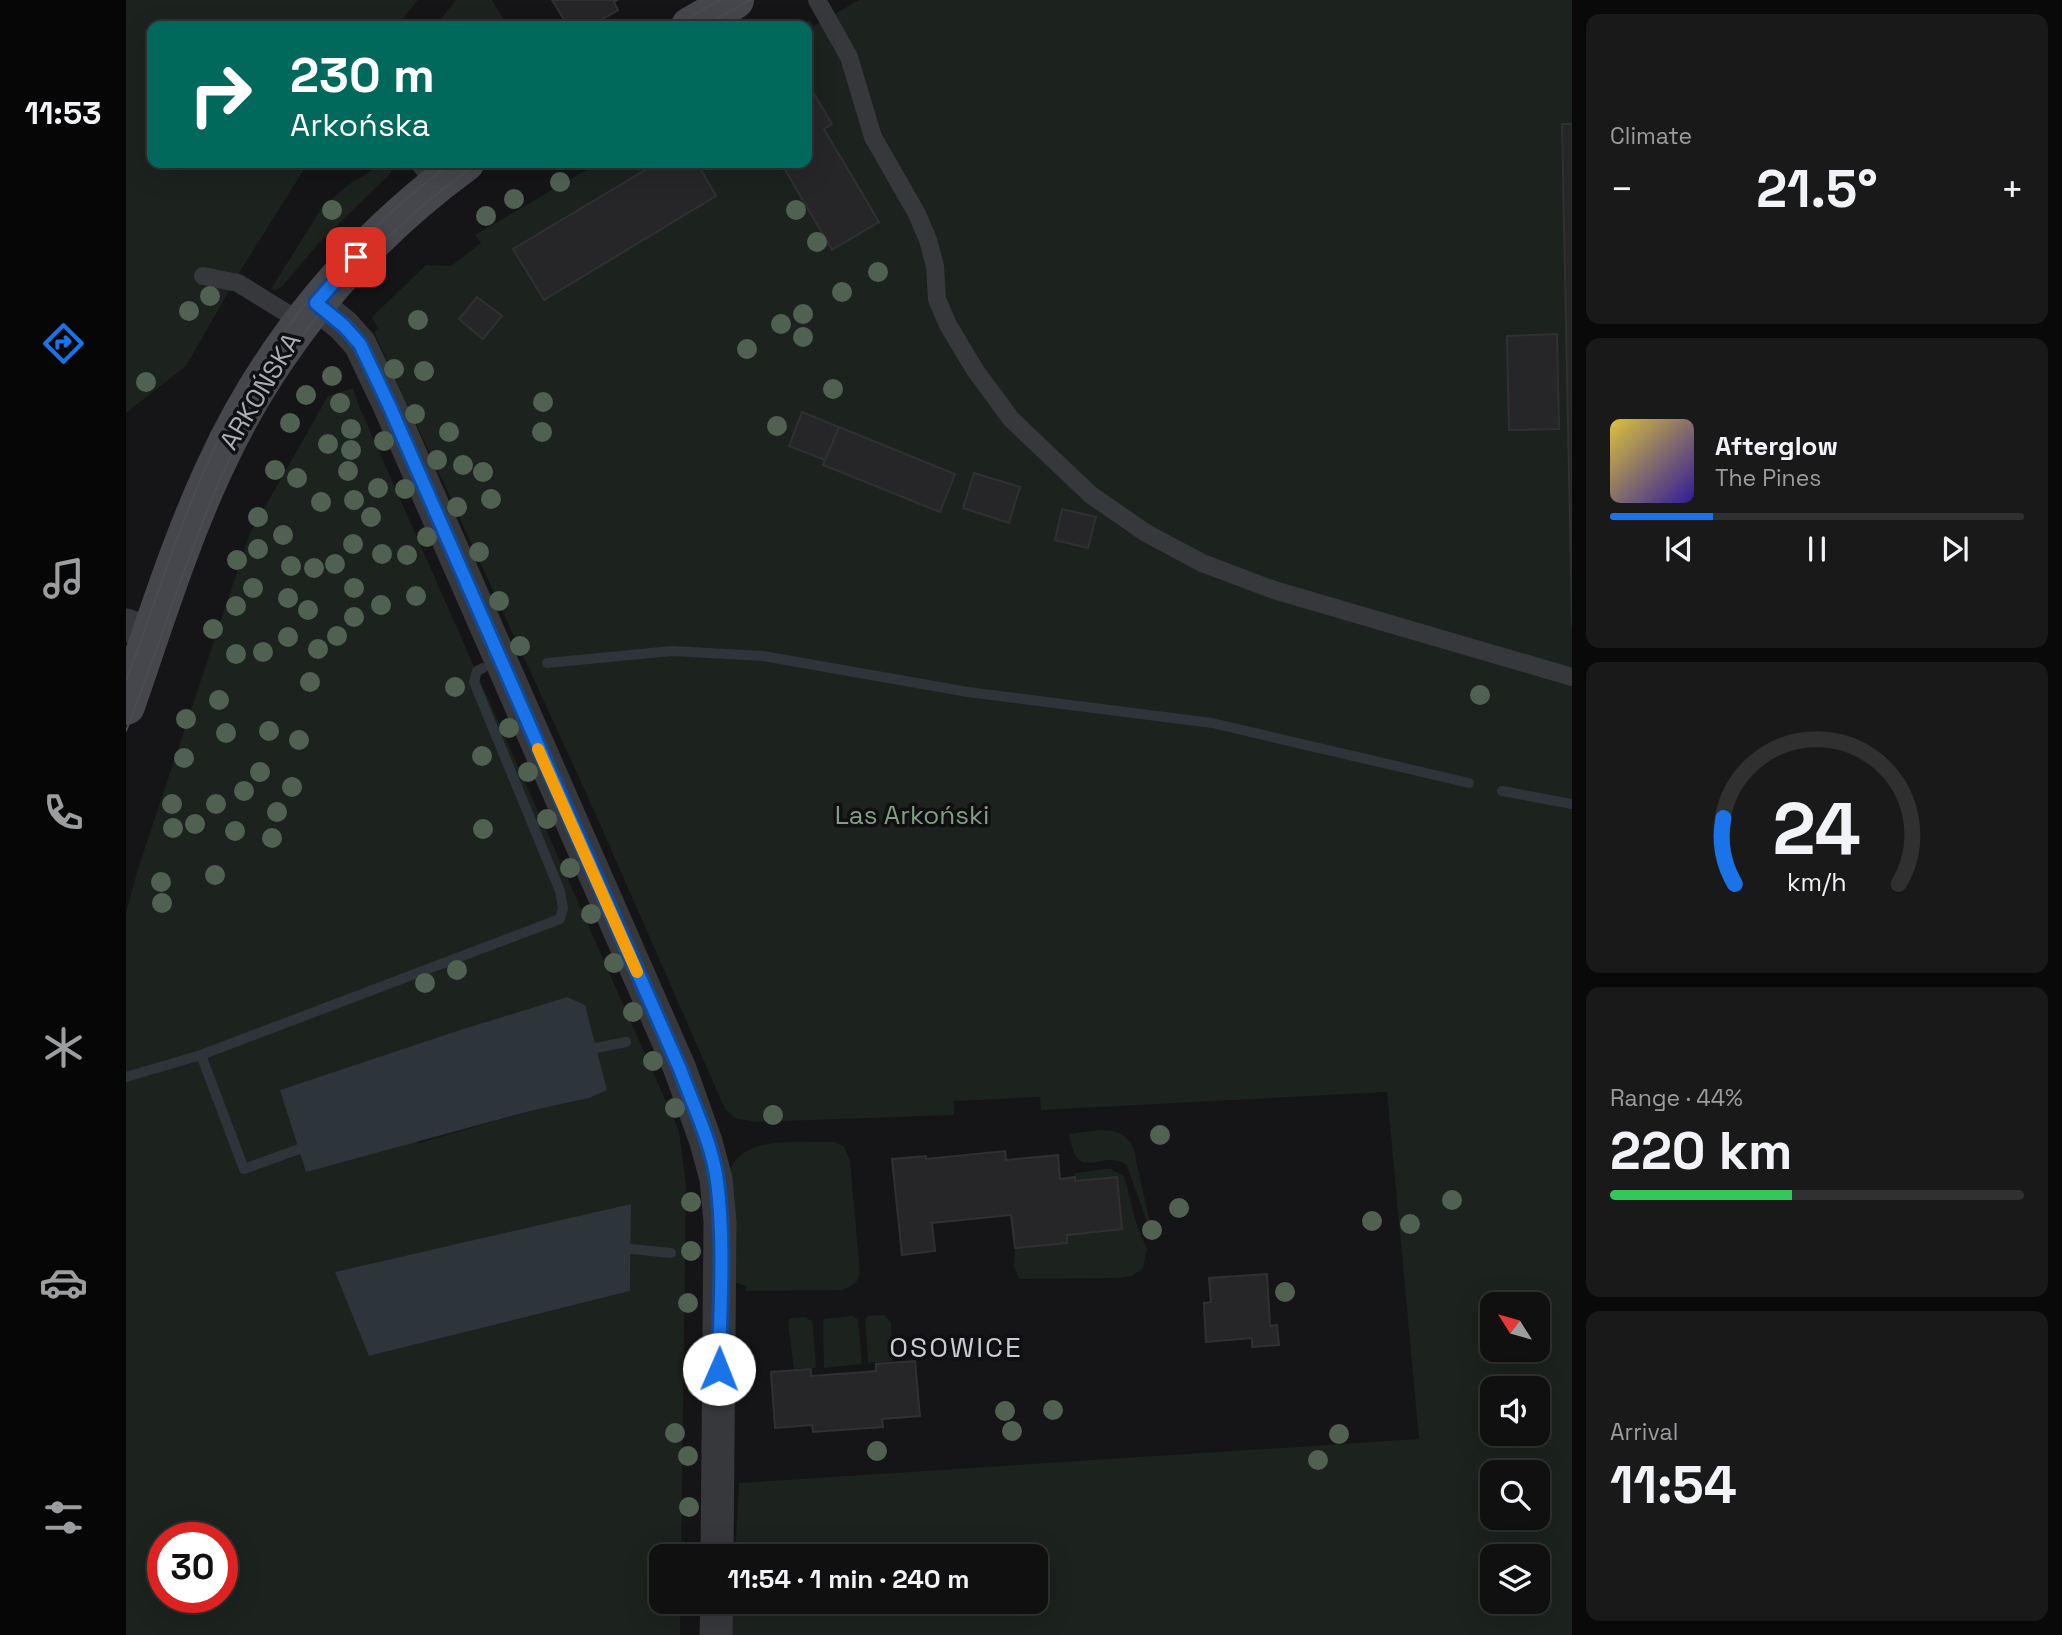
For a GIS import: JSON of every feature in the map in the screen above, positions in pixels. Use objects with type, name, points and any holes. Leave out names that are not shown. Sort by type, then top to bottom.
[{"type":"street","points":[[699,21],[735,0]]},
{"type":"street","name":"ARKOŃSKA","points":[[126,705],[139,630],[188,530],[218,460],[253,393],[309,313],[373,239],[440,170]]},
{"type":"street","points":[[309,313],[344,326],[360,344],[680,1069],[706,1142],[716,1179],[720,1222],[717,1544]]},
{"type":"street","points":[[716,1635],[717,1614]]},
{"type":"lane","points":[[817,0],[849,57],[873,137],[917,214],[928,240],[935,266],[937,299],[948,325],[975,370],[1011,419],[1091,495],[1146,533],[1202,563],[1274,590],[1572,677]]},
{"type":"lane","points":[[203,276],[238,283],[309,313]]},
{"type":"green space","points":[[126,0],[418,0],[401,21],[147,21],[147,168],[305,168],[242,268],[186,366],[126,413]]},
{"type":"green space","points":[[456,0],[492,0],[505,21],[439,21]]},
{"type":"green space","name":"Las Arkoński","points":[[859,0],[1572,0],[1572,1635],[731,1635],[732,1614],[1048,1614],[1048,1544],[736,1544],[739,1483],[1419,1439],[1387,1092],[1041,1110],[1040,1097],[954,1101],[954,1115],[756,1122],[735,1118],[725,1109],[588,797],[374,332],[378,329],[372,317],[426,265],[451,266],[481,243],[475,235],[589,168],[812,168],[812,23],[814,26]]},
{"type":"green space","points":[[376,168],[393,168],[390,174],[318,244],[282,287],[271,289],[323,206],[351,183]]},
{"type":"green space","points":[[353,388],[679,1131],[686,1185],[681,1544],[649,1544],[649,1614],[680,1614],[680,1635],[126,1635],[126,913],[138,869],[250,533],[328,396]],"holes":[[[567,997],[589,1098],[530,1111],[419,1143],[280,1090]],[[631,1205],[630,1291],[370,1356],[335,1272]]]},
{"type":"green space","points":[[1100,1130],[1119,1133],[1127,1138],[1133,1147],[1155,1245],[1127,1165],[1108,1160],[1084,1162],[1078,1159],[1073,1150],[1069,1134]]},
{"type":"green space","points":[[833,1142],[844,1146],[850,1161],[860,1272],[856,1283],[843,1290],[745,1291],[746,1286],[734,1282],[729,1172],[736,1160],[746,1151],[774,1143]]},
{"type":"green space","points":[[1105,1169],[1124,1176],[1137,1226],[1147,1249],[1143,1268],[1132,1276],[1118,1278],[1019,1279],[1014,1266],[1015,1248],[1067,1243],[1067,1235],[1122,1228],[1117,1177],[1075,1181],[1075,1173]]},
{"type":"green space","points":[[884,1315],[891,1322],[892,1361],[868,1363],[865,1319],[868,1316]]},
{"type":"green space","points":[[853,1316],[858,1320],[862,1364],[824,1368],[823,1319]]},
{"type":"green space","points":[[805,1317],[812,1321],[816,1368],[794,1369],[788,1321],[791,1318]]},
{"type":"shaded area","points":[[567,997],[585,1005],[607,1090],[589,1098],[530,1111],[306,1172],[280,1090]]},
{"type":"shaded area","points":[[631,1204],[630,1291],[369,1356],[335,1272]]},
{"type":"building","points":[[552,0],[617,0],[614,2],[618,10],[599,21],[565,21]]},
{"type":"building","points":[[812,90],[832,124],[824,129],[879,222],[832,250],[784,168],[812,168]]},
{"type":"building","points":[[1562,124],[1572,124],[1572,625]]},
{"type":"building","points":[[649,168],[700,168],[716,196],[544,300],[513,249]]},
{"type":"building","points":[[477,297],[502,316],[483,339],[459,319]]},
{"type":"building","points":[[1557,334],[1559,429],[1509,430],[1507,336]]},
{"type":"building","points":[[802,412],[839,427],[825,460],[789,446]]},
{"type":"building","points":[[839,427],[955,474],[940,512],[823,465]]},
{"type":"building","points":[[974,473],[1020,487],[1009,523],[963,508]]},
{"type":"building","points":[[1062,509],[1096,517],[1088,548],[1055,540]]},
{"type":"building","points":[[1005,1151],[1006,1160],[1058,1155],[1060,1179],[1075,1177],[1075,1181],[1117,1177],[1122,1229],[1067,1235],[1067,1243],[1015,1248],[1011,1215],[932,1223],[935,1251],[902,1255],[892,1159],[926,1156],[926,1159]]},
{"type":"building","points":[[1267,1274],[1270,1326],[1277,1325],[1279,1345],[1252,1347],[1252,1338],[1206,1342],[1204,1303],[1211,1302],[1209,1278]]},
{"type":"building","points":[[915,1361],[920,1416],[882,1419],[883,1427],[813,1432],[812,1425],[775,1428],[771,1372],[811,1369],[811,1376],[866,1372],[876,1371],[876,1364]]},
{"type":"waterway","points":[[547,663],[672,651],[763,656],[968,692],[1212,723],[1469,783]]},
{"type":"waterway","points":[[201,1055],[560,919],[563,908],[560,891],[474,682],[477,671],[483,668]]},
{"type":"waterway","points":[[1502,791],[1572,804]]},
{"type":"waterway","points":[[596,1048],[626,1042]]},
{"type":"waterway","points":[[126,1077],[201,1055],[244,1169],[299,1149]]},
{"type":"waterway","points":[[631,1249],[671,1253]]},
{"type":"tram line","points":[[683,21],[720,0]]},
{"type":"tram line","points":[[713,21],[750,0]]},
{"type":"tram line","points":[[126,681],[181,528],[206,467],[241,397],[265,359],[320,286],[382,221],[445,168]]},
{"type":"tram line","points":[[126,731],[211,501],[259,402],[320,312],[355,271],[393,232],[471,168]]},
{"type":"slow traffic","points":[[538,749],[637,972]]},
{"type":"district","name":"OSOWICE","points":[[956,1347]]},
{"type":"route","points":[[356,257],[316,303],[344,326],[360,344],[389,405],[680,1069],[706,1142],[716,1179],[720,1222],[719,1369]]}]
